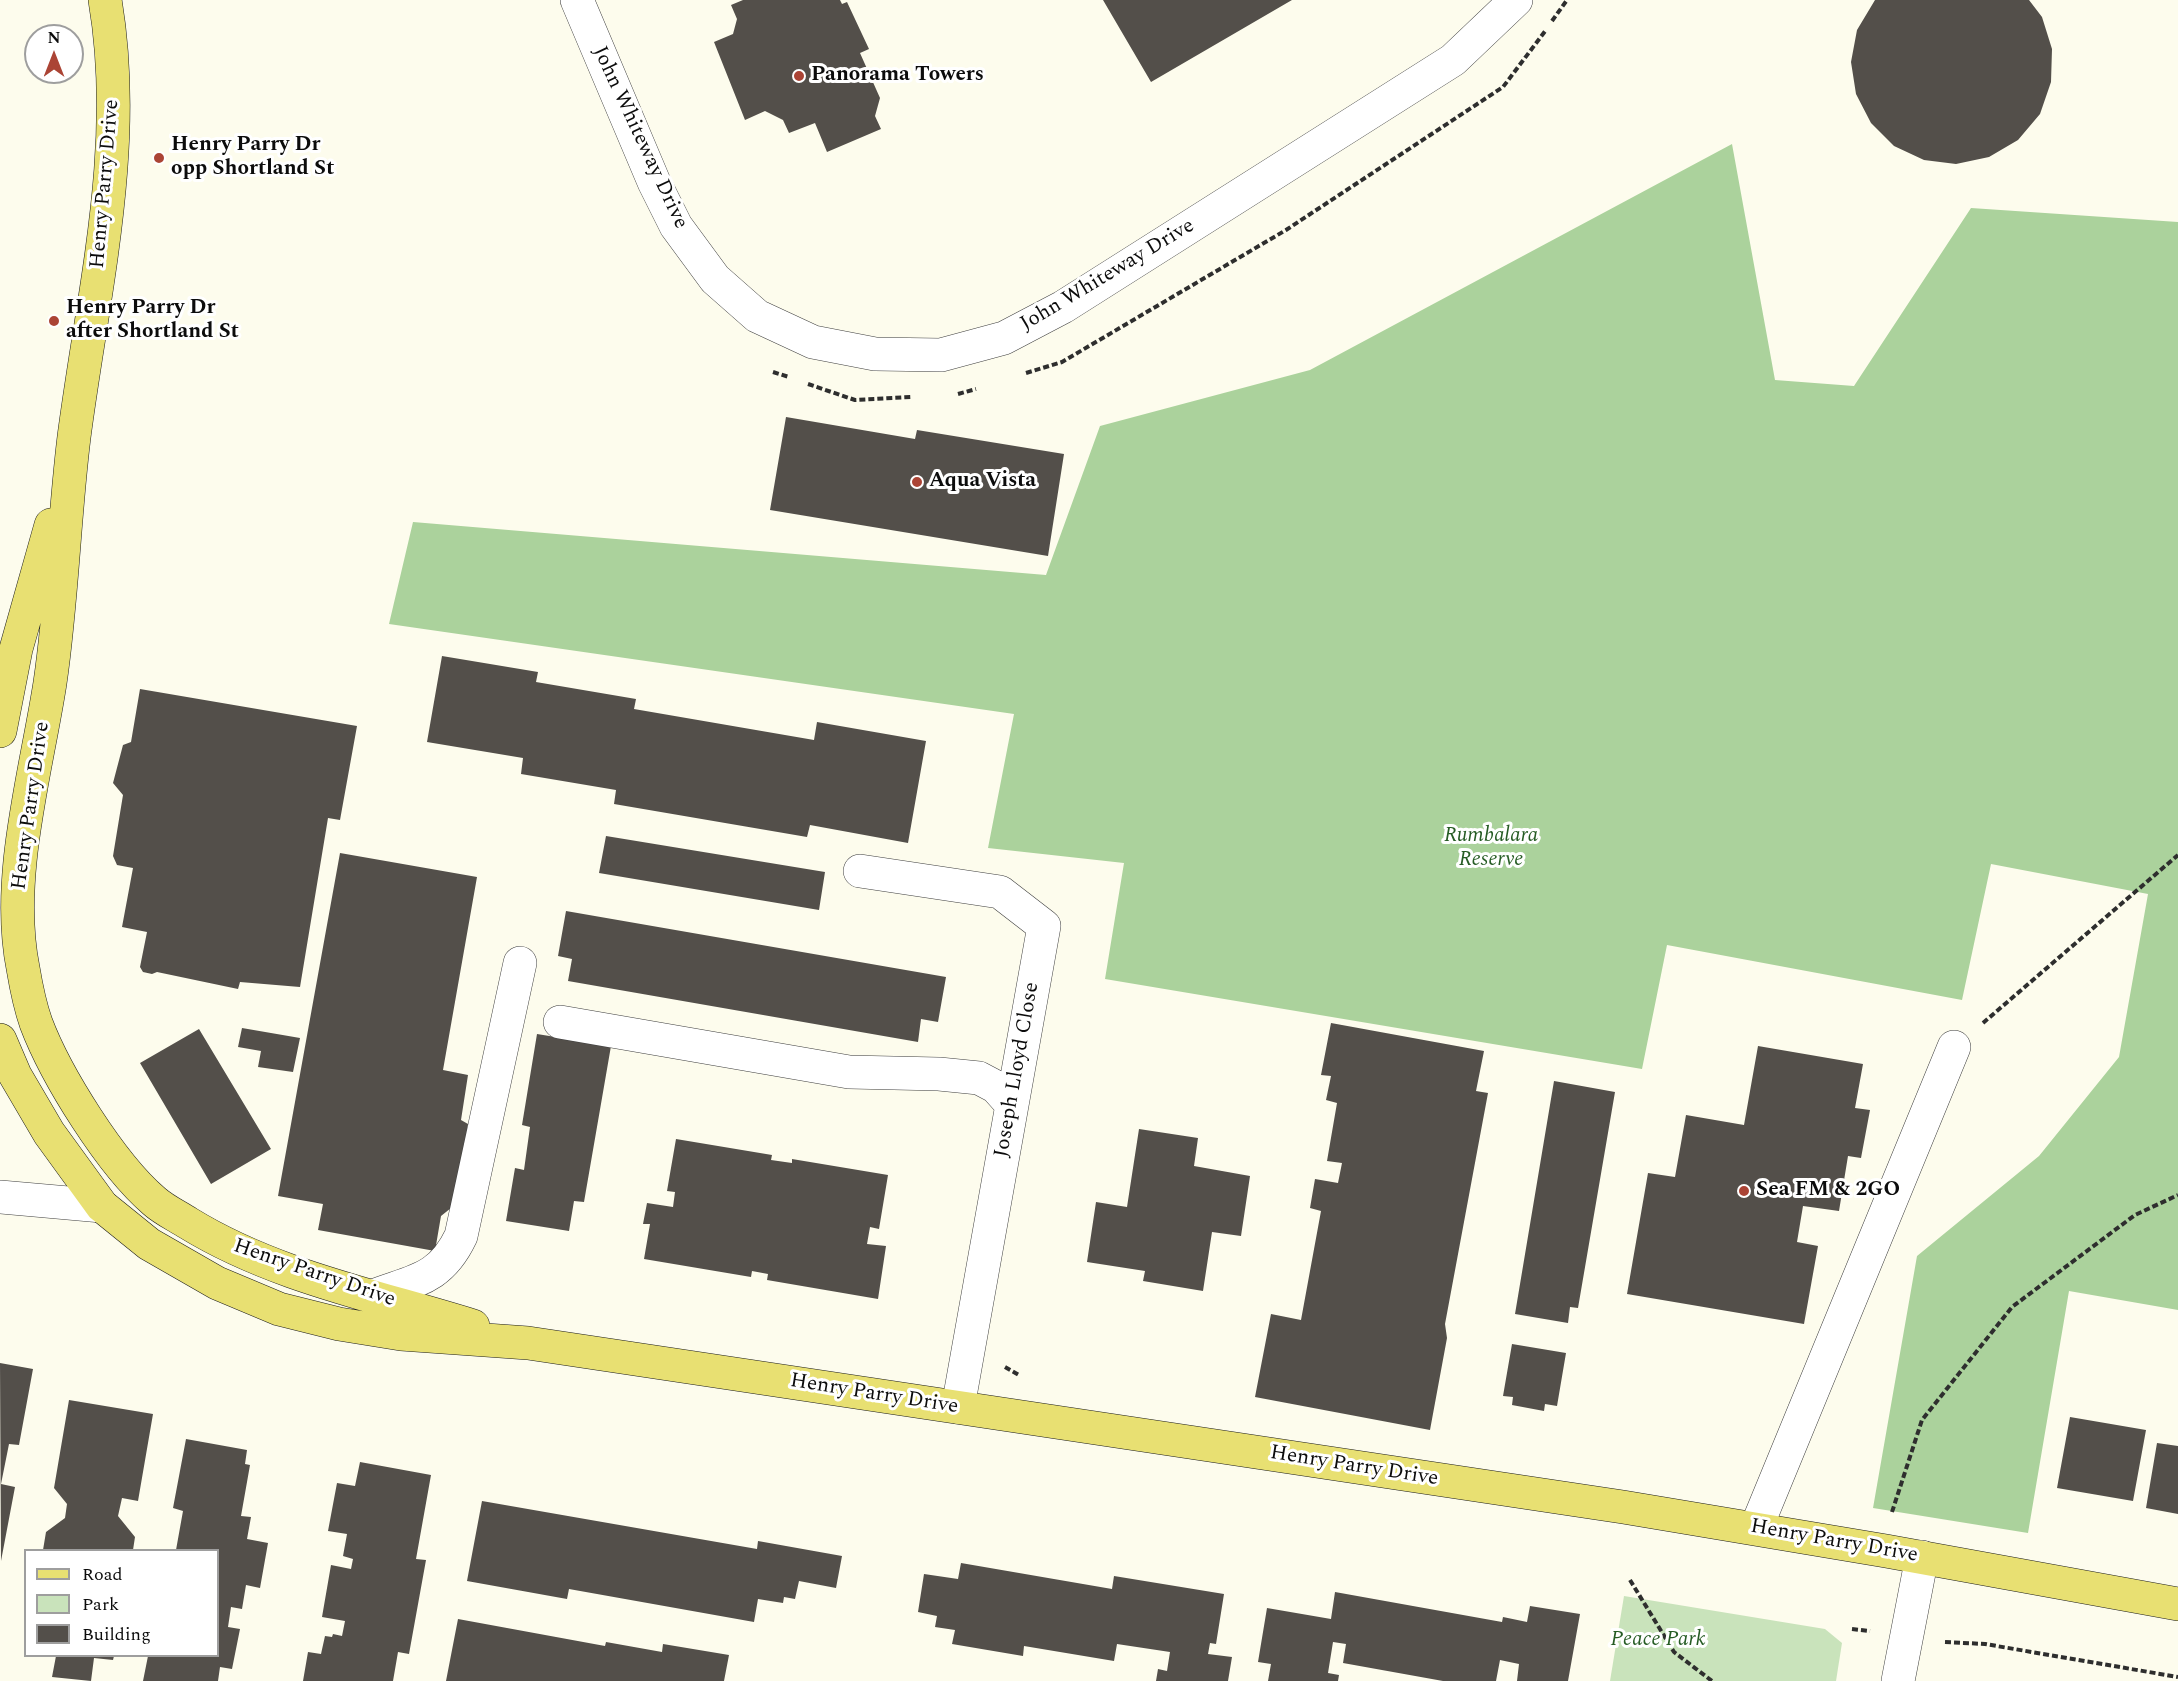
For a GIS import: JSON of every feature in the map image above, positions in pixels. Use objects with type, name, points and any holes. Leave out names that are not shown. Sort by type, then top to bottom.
[{"type":"main road","name":"Henry Parry Drive","points":[[105,0],[111,35],[113,149],[102,257],[74,439],[52,666],[25,831],[18,903],[22,965],[36,1022],[69,1088],[108,1149],[155,1202],[216,1240],[286,1269],[528,1343]]},
{"type":"main road","name":"Henry Parry Drive","points":[[0,731],[16,649],[74,439]]},
{"type":"main road","name":"Henry Parry Drive","points":[[0,1040],[15,1075],[49,1133],[102,1206],[149,1244],[218,1283],[279,1309],[339,1324],[401,1334],[528,1343],[1756,1528],[2178,1604]]},
{"type":"street","name":"John Whiteway Drive","points":[[576,0],[676,226],[715,279],[757,316],[813,342],[875,354],[941,355],[1004,338],[1063,307],[1453,60],[1516,0]]},
{"type":"street","name":"Joseph Lloyd Close","points":[[860,871],[999,892],[1044,926],[957,1407]]},
{"type":"street","points":[[373,1296],[435,1273],[451,1257],[461,1236],[520,963]]},
{"type":"street","points":[[560,1022],[849,1072],[939,1074],[979,1078],[996,1088],[1012,1105]]},
{"type":"street","points":[[1756,1528],[1954,1047]]},
{"type":"street","points":[[0,1197],[102,1206]]},
{"type":"street","points":[[1898,1681],[1922,1557]]},
{"type":"path","points":[[1286,230],[1503,87],[1567,0]]},
{"type":"path","points":[[1954,1047],[2178,855]]},
{"type":"path","points":[[1886,1551],[1890,1520],[1922,1420],[2012,1307],[2134,1215],[2178,1195]]},
{"type":"path","points":[[1630,1580],[1674,1652],[1712,1681]]},
{"type":"path","points":[[1852,1629],[1941,1642],[1985,1644],[2178,1677]]},
{"type":"green space","name":"Rumbalara Reserve","points":[[1732,144],[1775,380],[1854,386],[1971,208],[2178,222],[2178,1310],[2069,1291],[2028,1533],[1873,1508],[1917,1256],[2039,1156],[2119,1057],[2148,894],[1991,864],[1962,1000],[1667,945],[1642,1069],[1105,979],[1124,863],[988,848],[1014,714],[389,624],[413,522],[1046,575],[1100,426],[1310,370]]},
{"type":"green space","name":"Peace Park","points":[[1624,1596],[1825,1629],[1842,1643],[1836,1681],[1610,1681]]},
{"type":"building","name":"Panorama Towers","points":[[743,0],[840,0],[842,4],[847,2],[869,49],[860,53],[880,98],[875,116],[881,129],[827,152],[815,123],[789,133],[783,120],[765,111],[745,120],[714,42],[733,34],[737,19],[731,5]]},
{"type":"building","points":[[1103,0],[1292,0],[1151,82]]},
{"type":"building","points":[[1875,0],[2029,0],[2042,17],[2052,49],[2051,82],[2040,114],[2018,140],[1989,157],[1956,164],[1924,160],[1894,146],[1871,123],[1856,94],[1851,62],[1857,30]]},
{"type":"building","name":"Aqua Vista","points":[[786,417],[915,439],[917,430],[1064,454],[1048,556],[770,510]]},
{"type":"building","points":[[442,656],[538,672],[536,682],[636,699],[634,709],[814,740],[817,722],[926,741],[908,843],[810,825],[807,837],[614,804],[616,790],[521,774],[523,758],[427,742]]},
{"type":"building","points":[[140,689],[357,726],[340,820],[328,818],[300,987],[240,982],[238,989],[157,972],[152,974],[143,972],[140,967],[147,932],[122,927],[133,868],[117,865],[113,856],[123,795],[113,783],[123,745],[131,742]]},
{"type":"building","points":[[606,836],[825,872],[819,910],[599,873]]},
{"type":"building","points":[[340,853],[477,877],[443,1070],[468,1075],[461,1120],[468,1124],[456,1204],[441,1216],[435,1251],[318,1230],[323,1204],[278,1196]]},
{"type":"building","points":[[566,911],[946,977],[938,1022],[921,1019],[918,1042],[568,981],[572,959],[558,956]]},
{"type":"building","points":[[1331,1023],[1484,1051],[1476,1091],[1488,1093],[1445,1324],[1447,1338],[1430,1430],[1255,1397],[1271,1314],[1301,1320],[1321,1211],[1310,1208],[1315,1179],[1338,1183],[1342,1163],[1327,1161],[1337,1103],[1326,1100],[1331,1076],[1321,1075]]},
{"type":"building","points":[[242,1028],[300,1038],[293,1072],[258,1067],[261,1051],[238,1047]]},
{"type":"building","points":[[199,1029],[271,1149],[211,1184],[140,1063]]},
{"type":"building","points":[[537,1034],[611,1046],[584,1202],[574,1201],[569,1231],[506,1221],[515,1168],[524,1170],[530,1127],[522,1125]]},
{"type":"building","name":"Sea FM & 2GO","points":[[1758,1046],[1863,1064],[1855,1108],[1870,1110],[1861,1158],[1848,1156],[1839,1211],[1803,1206],[1797,1242],[1818,1246],[1804,1324],[1627,1294],[1648,1173],[1675,1177],[1686,1115],[1744,1125]]},
{"type":"building","points":[[1554,1081],[1615,1092],[1578,1308],[1570,1307],[1568,1323],[1515,1314]]},
{"type":"building","points":[[1139,1129],[1198,1138],[1194,1166],[1250,1176],[1241,1236],[1212,1232],[1203,1291],[1143,1281],[1145,1271],[1087,1262],[1096,1202],[1127,1207]]},
{"type":"building","points":[[676,1139],[772,1155],[771,1160],[792,1163],[792,1159],[888,1175],[879,1229],[870,1227],[867,1244],[886,1246],[878,1299],[767,1280],[768,1274],[752,1271],[751,1277],[644,1259],[650,1224],[643,1224],[647,1203],[673,1207],[675,1192],[667,1191]]},
{"type":"building","points":[[1512,1344],[1566,1353],[1557,1406],[1545,1404],[1544,1411],[1512,1405],[1513,1397],[1503,1396]]},
{"type":"building","points":[[0,1363],[33,1369],[19,1445],[9,1444],[1,1484],[15,1487],[1,1561]]},
{"type":"building","points":[[69,1400],[153,1414],[138,1501],[122,1498],[118,1516],[135,1537],[133,1549],[43,1549],[46,1532],[65,1518],[67,1504],[54,1488]]},
{"type":"building","points":[[2070,1417],[2146,1430],[2133,1501],[2057,1488]]},
{"type":"building","points":[[186,1439],[247,1450],[245,1464],[250,1465],[241,1516],[251,1517],[247,1539],[268,1543],[260,1588],[246,1585],[242,1609],[231,1607],[228,1627],[240,1629],[232,1669],[220,1667],[218,1681],[143,1681],[148,1657],[219,1657],[219,1549],[176,1549],[183,1511],[173,1508]]},
{"type":"building","points":[[2157,1443],[2178,1446],[2178,1514],[2146,1508]]},
{"type":"building","points":[[360,1462],[431,1475],[416,1559],[426,1560],[409,1654],[398,1652],[393,1681],[303,1681],[308,1652],[321,1654],[325,1636],[332,1637],[333,1634],[342,1636],[345,1621],[322,1617],[331,1565],[351,1569],[353,1559],[343,1556],[347,1534],[328,1531],[337,1483],[355,1486]]},
{"type":"building","points":[[482,1501],[757,1549],[758,1541],[842,1556],[836,1588],[799,1581],[795,1599],[784,1597],[783,1603],[758,1599],[754,1622],[569,1589],[567,1599],[467,1581]]},
{"type":"building","points":[[961,1563],[1112,1589],[1114,1576],[1224,1594],[1216,1644],[1210,1643],[1208,1654],[1232,1657],[1228,1681],[1156,1681],[1158,1669],[1167,1671],[1170,1652],[1117,1644],[1114,1661],[1024,1646],[1023,1656],[952,1644],[955,1630],[935,1627],[937,1616],[918,1612],[924,1574],[958,1579]]},
{"type":"building","points":[[1335,1592],[1502,1622],[1503,1617],[1527,1622],[1530,1606],[1580,1614],[1568,1681],[1517,1681],[1519,1664],[1500,1660],[1496,1681],[1443,1681],[1343,1663],[1346,1644],[1333,1642],[1328,1673],[1339,1675],[1338,1681],[1268,1681],[1271,1664],[1258,1662],[1267,1608],[1331,1619]]},
{"type":"building","points":[[458,1619],[605,1646],[606,1642],[662,1652],[663,1644],[729,1655],[724,1681],[446,1681]]},
{"type":"building","points":[[56,1657],[114,1657],[113,1660],[94,1658],[91,1681],[52,1677]]},
{"type":"place","name":"Panorama Towers","points":[[799,76]]},
{"type":"place","name":"Henry Parry Dr opp Shortland St","points":[[159,158]]},
{"type":"place","name":"Henry Parry Dr after Shortland St","points":[[54,321]]},
{"type":"place","name":"Aqua Vista","points":[[917,482]]},
{"type":"place","name":"Sea FM & 2GO","points":[[1744,1191]]}]
